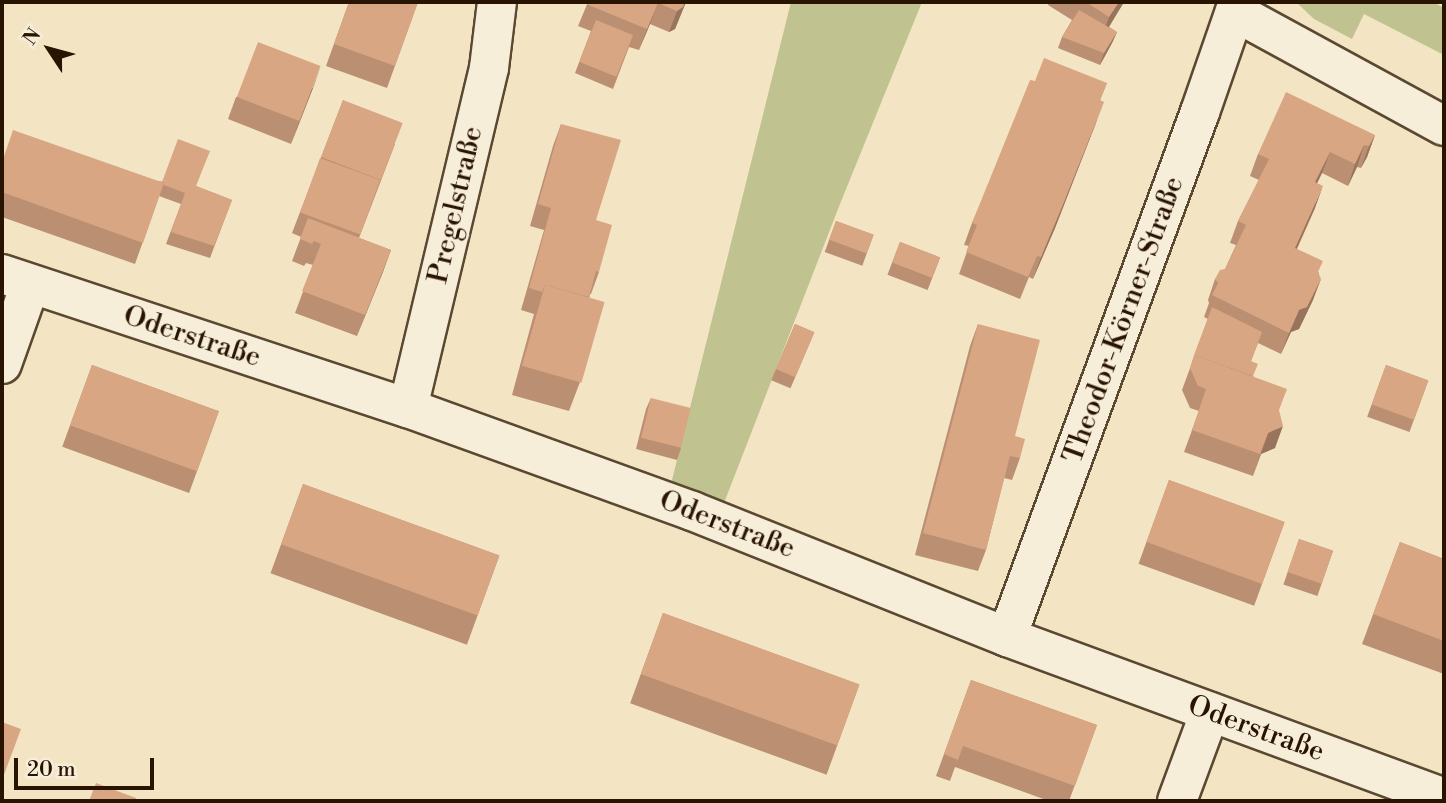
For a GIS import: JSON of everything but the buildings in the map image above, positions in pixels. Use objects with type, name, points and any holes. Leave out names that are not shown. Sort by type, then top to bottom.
[{"type":"street","name":"Pregelstraße","points":[[408,408],[489,68],[497,2]]},
{"type":"street","points":[[1236,7],[1444,126]]},
{"type":"street","name":"Theodor-Körner-Straße","points":[[1007,637],[1236,7]]},
{"type":"street","name":"Oderstraße","points":[[16,280],[408,408],[692,511],[1007,637],[1444,798]]},
{"type":"street","points":[[2,364],[16,280]]},
{"type":"street","points":[[1177,801],[1210,712]]},
{"type":"green space","points":[[791,2],[922,2],[724,503],[671,484]]},
{"type":"green space","points":[[1296,2],[1433,2],[1444,8],[1444,55],[1364,14],[1352,39],[1314,19]]}]
